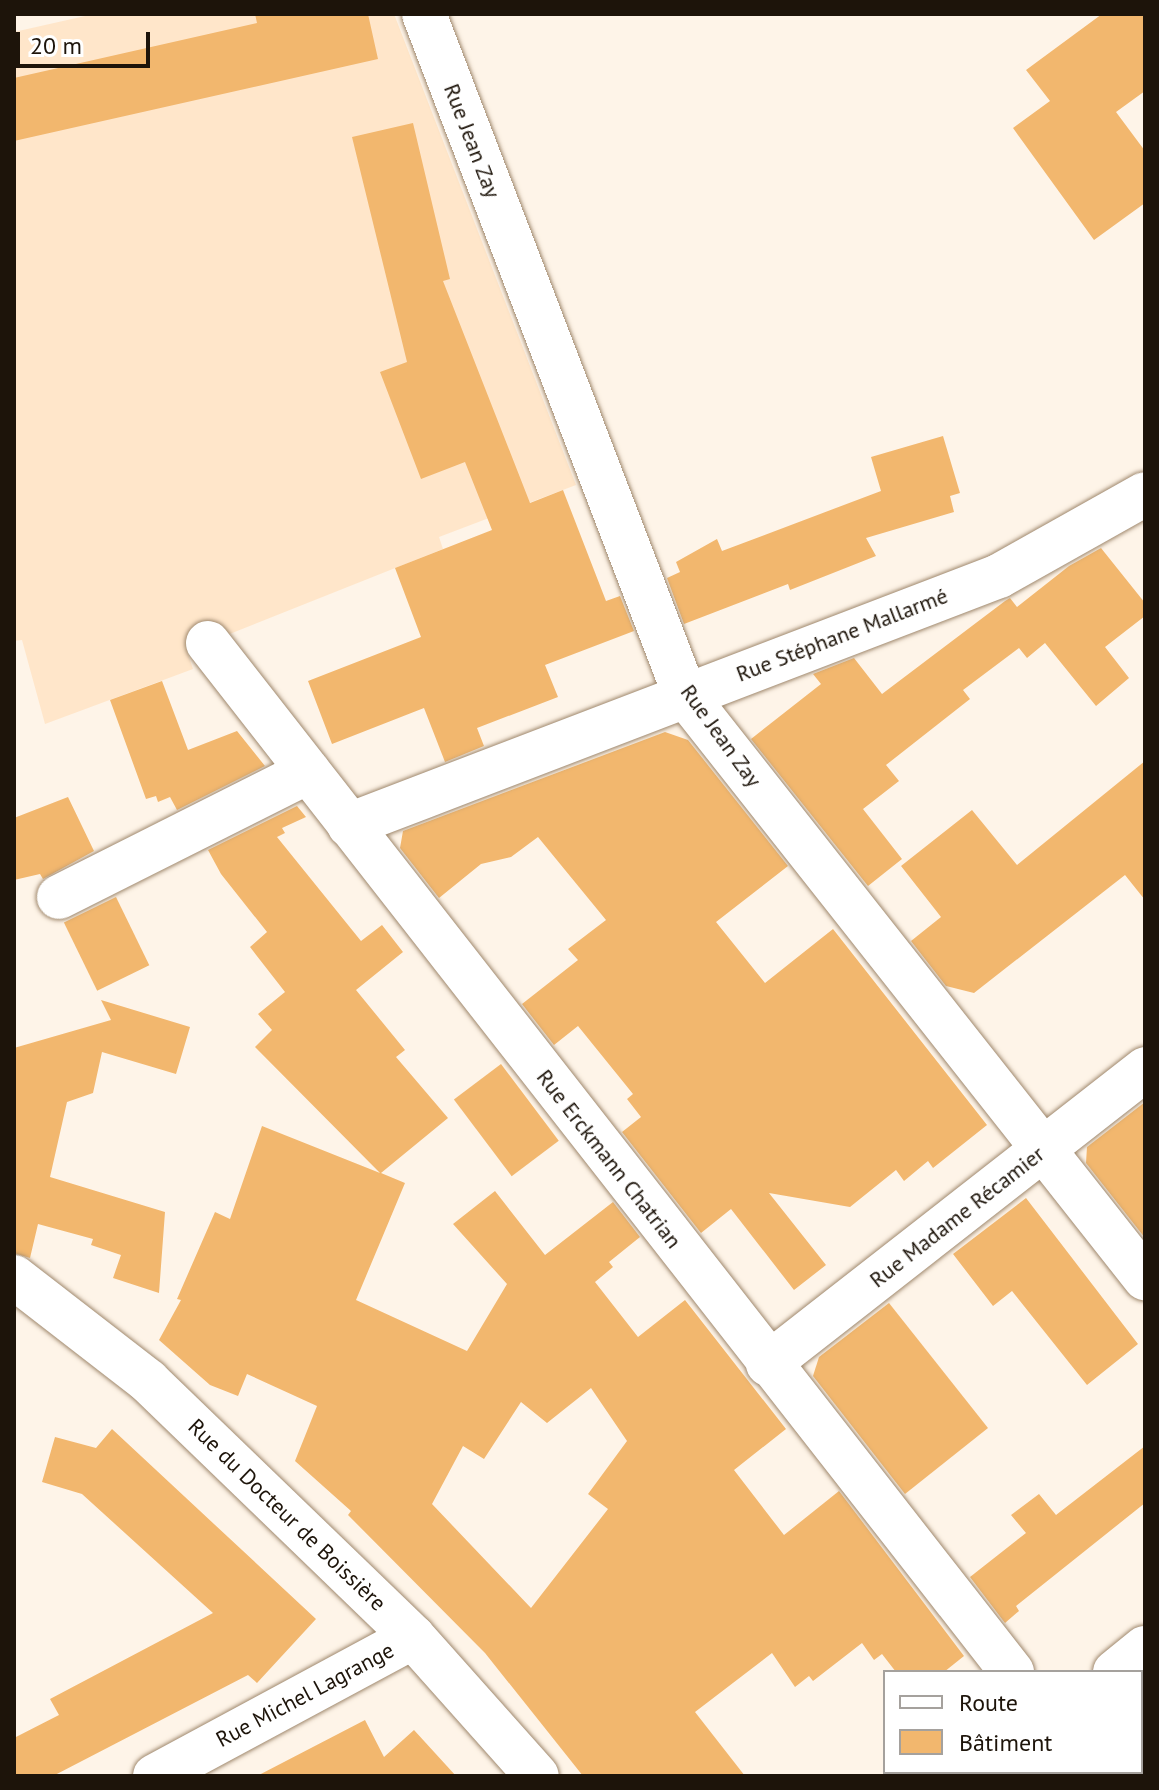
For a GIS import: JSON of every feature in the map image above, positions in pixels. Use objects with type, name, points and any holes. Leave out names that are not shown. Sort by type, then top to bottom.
[{"type":"street","name":"Rue Jean Zay","points":[[424,14],[685,695],[1145,1278]]},
{"type":"street","name":"Rue Stéphane Mallarmé","points":[[349,825],[999,576],[1145,494]]},
{"type":"street","name":"Rue Erckmann Chatrian","points":[[208,643],[768,1364],[1010,1670]]},
{"type":"street","points":[[59,897],[308,772]]},
{"type":"street","name":"Rue Madame Récamier","points":[[768,1364],[1145,1069]]},
{"type":"street","name":"Rue du Docteur de Boissière","points":[[14,1277],[148,1381],[413,1637],[537,1776]]},
{"type":"street","name":"Rue Michel Lagrange","points":[[155,1776],[413,1637]]},
{"type":"street","points":[[1118,1670],[1145,1648]]},
{"type":"shaded area","points":[[94,14],[394,14],[576,485],[439,537],[443,549],[187,651],[193,669],[45,724],[22,640],[14,641],[14,32]]},
{"type":"building","points":[[255,14],[368,14],[378,59],[14,141],[14,78],[257,23]]},
{"type":"building","points":[[1102,14],[1145,14],[1145,91],[1116,112],[1145,151],[1145,203],[1094,240],[1013,128],[1050,101],[1026,70]]},
{"type":"building","points":[[413,123],[450,279],[443,281],[530,503],[563,490],[606,601],[620,596],[634,631],[545,665],[558,697],[477,728],[484,746],[445,762],[424,708],[332,744],[308,681],[421,637],[395,568],[492,530],[465,462],[421,479],[380,372],[407,362],[352,137]]},
{"type":"building","points":[[943,436],[960,493],[950,496],[954,512],[866,538],[876,556],[790,590],[788,584],[684,624],[667,578],[680,572],[676,562],[717,539],[722,551],[881,491],[871,457]]},
{"type":"building","points":[[1101,548],[1145,603],[1145,616],[1105,647],[1129,678],[1096,706],[1045,643],[1027,658],[1019,648],[963,690],[970,699],[886,765],[899,781],[863,809],[902,859],[868,886],[751,739],[821,684],[813,674],[854,658],[882,694],[1005,601],[1010,598],[1017,607],[1069,566]]},
{"type":"building","points":[[162,681],[188,750],[237,731],[265,766],[177,810],[170,797],[158,802],[156,796],[146,799],[110,700]]},
{"type":"building","points":[[665,732],[688,740],[788,866],[716,922],[765,983],[833,929],[987,1125],[933,1168],[928,1161],[904,1181],[896,1170],[850,1207],[769,1193],[826,1265],[794,1290],[731,1209],[701,1233],[622,1132],[641,1117],[627,1099],[633,1094],[578,1026],[554,1045],[522,1004],[578,960],[568,949],[606,920],[538,837],[511,857],[481,864],[439,898],[400,848],[403,831]]},
{"type":"building","points":[[1145,761],[1145,900],[1125,875],[974,993],[946,986],[911,941],[941,917],[901,866],[972,810],[1017,865]]},
{"type":"building","points":[[68,797],[94,851],[43,879],[40,874],[14,880],[14,818]]},
{"type":"building","points":[[297,806],[306,817],[282,828],[285,833],[277,837],[361,941],[382,925],[403,952],[356,990],[405,1050],[396,1057],[448,1118],[381,1173],[405,1183],[356,1300],[467,1351],[507,1284],[453,1224],[495,1191],[545,1255],[613,1202],[640,1237],[609,1262],[613,1267],[595,1282],[638,1337],[685,1300],[786,1429],[734,1470],[784,1535],[839,1491],[964,1656],[946,1670],[894,1670],[882,1654],[874,1660],[862,1643],[813,1681],[809,1676],[795,1687],[772,1653],[695,1712],[745,1776],[583,1776],[485,1653],[348,1515],[351,1511],[295,1461],[317,1406],[247,1374],[238,1396],[210,1385],[159,1340],[181,1300],[177,1299],[215,1212],[230,1219],[262,1126],[380,1173],[255,1047],[272,1030],[258,1014],[285,992],[250,947],[267,932],[221,874],[208,850]],"holes":[[[591,1388],[627,1441],[588,1494],[608,1509],[531,1608],[432,1504],[463,1446],[484,1459],[521,1402],[547,1423]]]},
{"type":"building","points":[[116,897],[149,965],[97,991],[64,922]]},
{"type":"building","points":[[101,1000],[190,1027],[176,1074],[102,1052],[93,1093],[67,1102],[50,1177],[165,1212],[159,1293],[113,1278],[121,1255],[91,1245],[93,1239],[38,1224],[30,1258],[14,1253],[14,1048],[111,1020]]},
{"type":"building","points":[[501,1064],[559,1141],[512,1176],[454,1100]]},
{"type":"building","points":[[1145,1102],[1145,1238],[1086,1163],[1087,1147]]},
{"type":"building","points":[[1026,1198],[1138,1344],[1087,1385],[1012,1291],[993,1306],[953,1254]]},
{"type":"building","points":[[889,1303],[988,1428],[905,1494],[813,1376],[819,1357]]},
{"type":"building","points":[[112,1429],[316,1619],[257,1683],[248,1675],[53,1776],[14,1776],[14,1738],[59,1715],[50,1699],[213,1613],[82,1494],[42,1482],[55,1437],[96,1448]]},
{"type":"building","points":[[1145,1446],[1145,1503],[1016,1606],[1019,1611],[1005,1623],[970,1577],[1026,1533],[1011,1515],[1039,1494],[1056,1515]]},
{"type":"building","points":[[365,1720],[384,1757],[414,1730],[456,1776],[257,1776]]}]
